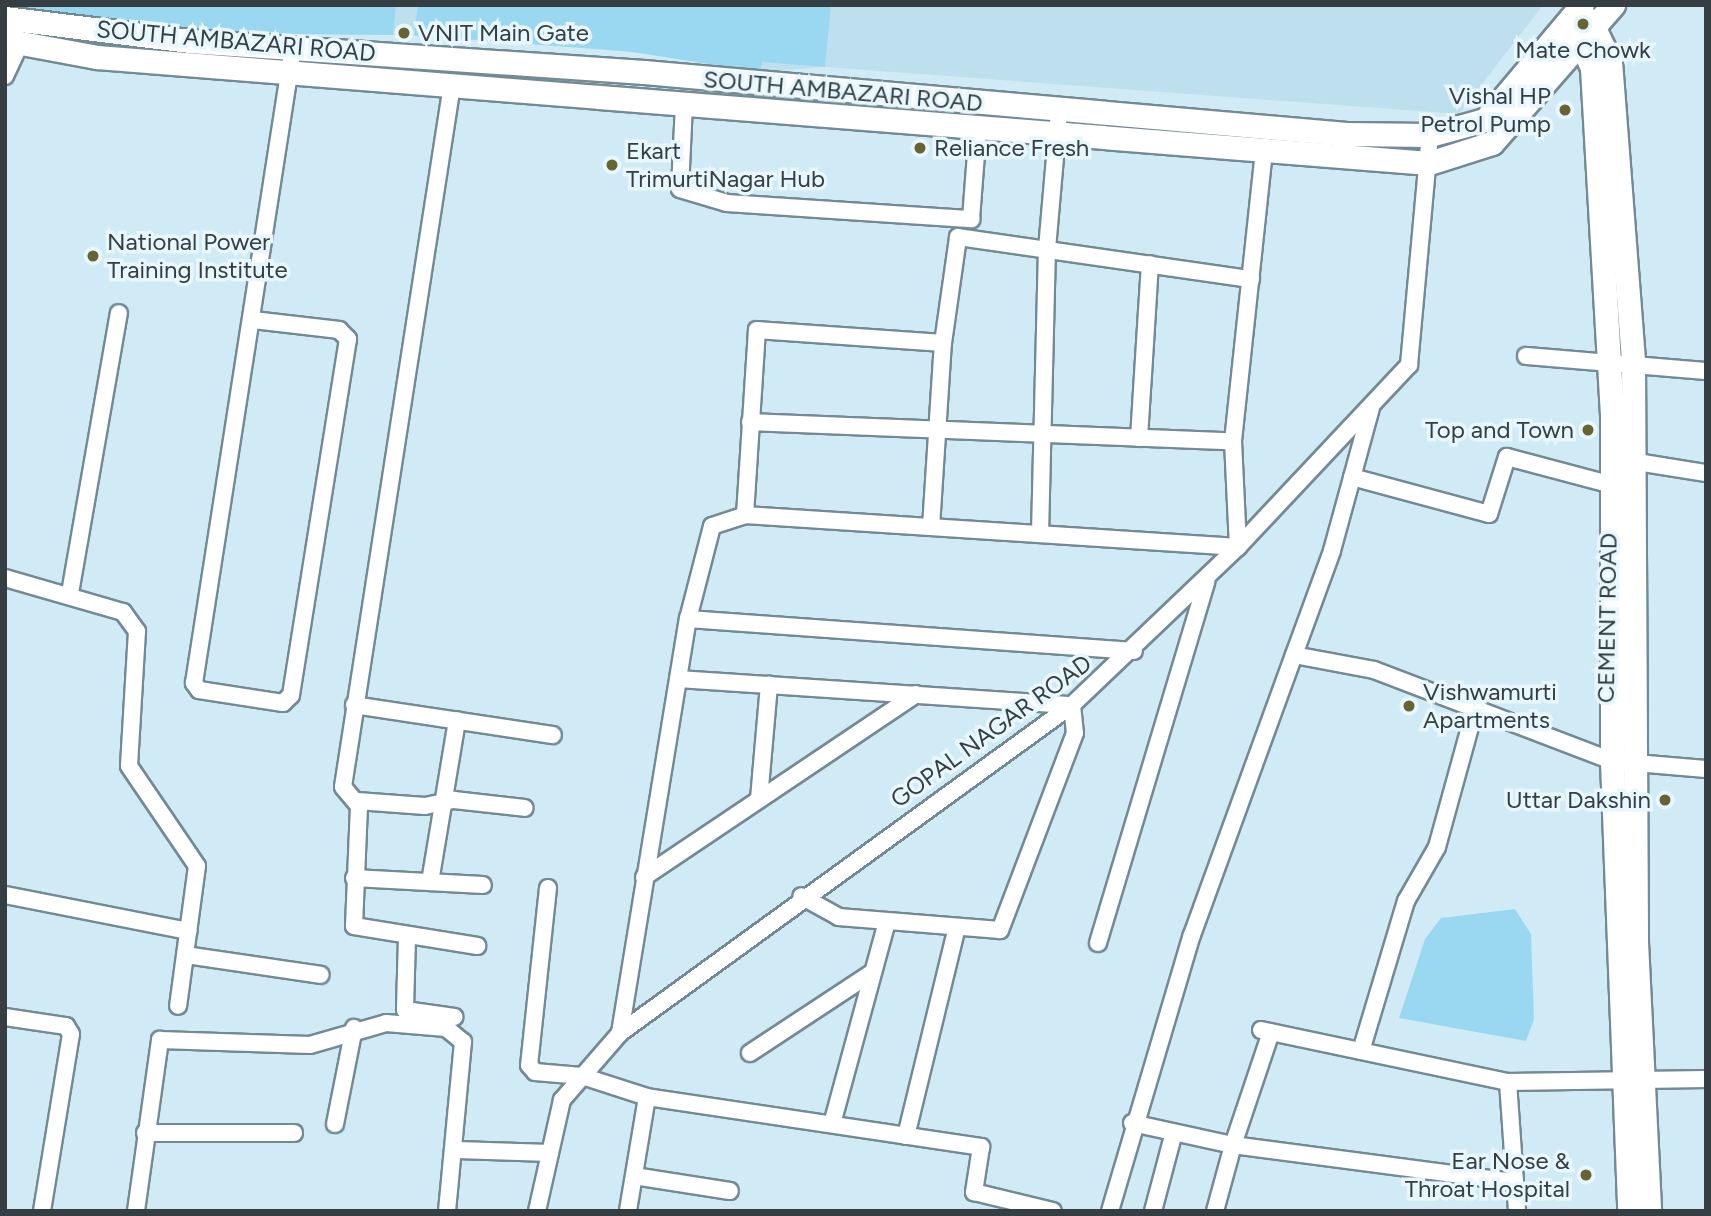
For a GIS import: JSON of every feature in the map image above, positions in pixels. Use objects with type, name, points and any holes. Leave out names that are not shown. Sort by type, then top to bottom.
[{"type":"main road","name":"SOUTH AMBAZARI ROAD","points":[[13,42],[97,57],[1264,152],[1429,163],[1492,143],[1591,36],[1614,5]]},
{"type":"main road","points":[[5,18],[99,33],[1059,111],[1430,135],[1485,120],[1577,12],[1591,36]]},
{"type":"main road","name":"CEMENT ROAD","points":[[1591,36],[1608,359],[1623,760],[1633,1080],[1629,1211]]},
{"type":"main road","name":"CEMENT ROAD","points":[[1591,36],[1610,61],[1633,360],[1637,462],[1623,760]]},
{"type":"main road","name":"CEMENT ROAD","points":[[1633,1080],[1649,1211]]},
{"type":"street","points":[[5,76],[13,42]]},
{"type":"street","points":[[253,320],[338,330],[348,345],[291,695],[283,703],[198,691],[194,683],[253,320],[293,48]]},
{"type":"street","points":[[452,85],[343,787],[357,801],[525,808]]},
{"type":"street","points":[[684,104],[680,189],[726,203],[971,219],[978,129]]},
{"type":"street","points":[[1040,534],[1047,249],[1059,111]]},
{"type":"street","name":"GOPAL NAGAR ROAD","points":[[537,1211],[562,1100],[620,1032],[801,896],[1072,705],[1134,651],[1238,547],[1409,365],[1430,135]]},
{"type":"street","points":[[620,1032],[688,619],[712,526],[745,515],[1238,547],[1233,441],[1264,152]]},
{"type":"street","points":[[932,527],[943,343],[958,237],[1251,279]]},
{"type":"street","points":[[1139,438],[1150,264]]},
{"type":"street","points":[[70,593],[118,313]]},
{"type":"street","points":[[745,515],[757,330],[943,343]]},
{"type":"street","points":[[1526,356],[1633,360],[1706,371]]},
{"type":"street","points":[[1110,1211],[1132,1123],[1294,655],[1352,477],[1371,405]]},
{"type":"street","points":[[750,422],[1233,441]]},
{"type":"street","points":[[1352,477],[1489,514],[1507,457],[1612,485]]},
{"type":"street","points":[[1637,462],[1706,472]]},
{"type":"street","points":[[5,578],[70,593],[123,612],[137,631],[129,766],[192,852],[197,866],[178,1006]]},
{"type":"street","points":[[1098,943],[1206,579]]},
{"type":"street","points":[[688,619],[1134,651]]},
{"type":"street","points":[[1294,655],[1374,670],[1475,709],[1623,760],[1706,769]]},
{"type":"street","points":[[678,679],[1072,705],[1075,733],[1000,930],[839,917],[801,896]]},
{"type":"street","points":[[759,799],[769,684]]},
{"type":"street","points":[[644,877],[916,694]]},
{"type":"street","points":[[354,705],[553,735]]},
{"type":"street","points":[[1361,1051],[1406,901],[1437,847],[1475,709]]},
{"type":"street","points":[[430,882],[440,803],[457,720]]},
{"type":"street","points":[[357,801],[354,926],[407,937],[477,946]]},
{"type":"street","points":[[355,878],[483,885]]},
{"type":"street","points":[[548,888],[529,1065],[535,1072],[582,1076],[647,1097],[981,1147],[974,1192],[1053,1211]]},
{"type":"street","points":[[5,895],[189,931]]},
{"type":"street","points":[[832,1124],[870,974],[887,921]]},
{"type":"street","points":[[906,1136],[957,927]]},
{"type":"street","points":[[407,937],[400,998],[405,1010],[454,1017]]},
{"type":"street","points":[[186,955],[321,975]]},
{"type":"street","points":[[750,1052],[870,974]]},
{"type":"street","points":[[5,1017],[66,1026],[71,1034],[42,1211]]},
{"type":"street","points":[[136,1211],[157,1045],[165,1037],[303,1045],[354,1028],[426,1023],[459,1036],[466,1049],[457,1150],[447,1211]]},
{"type":"street","points":[[335,1124],[354,1028]]},
{"type":"street","points":[[1214,1211],[1266,1031],[1508,1082],[1706,1079]]},
{"type":"street","points":[[1508,1082],[1517,1211]]},
{"type":"street","points":[[628,1211],[647,1097]]},
{"type":"street","points":[[1132,1123],[1173,1136],[1515,1182]]},
{"type":"street","points":[[145,1133],[294,1133]]},
{"type":"street","points":[[1153,1211],[1173,1136]]},
{"type":"street","points":[[457,1150],[550,1153]]},
{"type":"street","points":[[634,1176],[730,1191]]},
{"type":"shaded area","points":[[5,5],[1543,5],[1459,114],[825,67],[760,72],[619,50],[393,35],[192,33]]},
{"type":"shaded area","points":[[5,5],[396,5],[393,35],[193,33]]},
{"type":"shaded area","points":[[418,5],[831,5],[825,67],[762,62],[760,72],[633,52],[414,35]]},
{"type":"shaded area","points":[[1515,909],[1531,934],[1534,1019],[1526,1041],[1399,1018],[1425,939],[1441,918]]},
{"type":"place","name":"Mate Chowk","points":[[1583,24]]},
{"type":"place","name":"VNIT Main Gate","points":[[404,33]]},
{"type":"place","name":"Vishal HP Petrol Pump","points":[[1565,110]]},
{"type":"place","name":"Reliance Fresh","points":[[920,148]]},
{"type":"place","name":"Ekart TrimurtiNagar Hub","points":[[612,165]]},
{"type":"place","name":"National Power Training Institute","points":[[93,256]]},
{"type":"place","name":"Top and Town","points":[[1588,430]]},
{"type":"place","name":"Vishwamurti Apartments","points":[[1409,706]]},
{"type":"place","name":"Uttar Dakshin","points":[[1665,800]]},
{"type":"place","name":"Ear Nose & Throat Hospital","points":[[1586,1175]]}]
